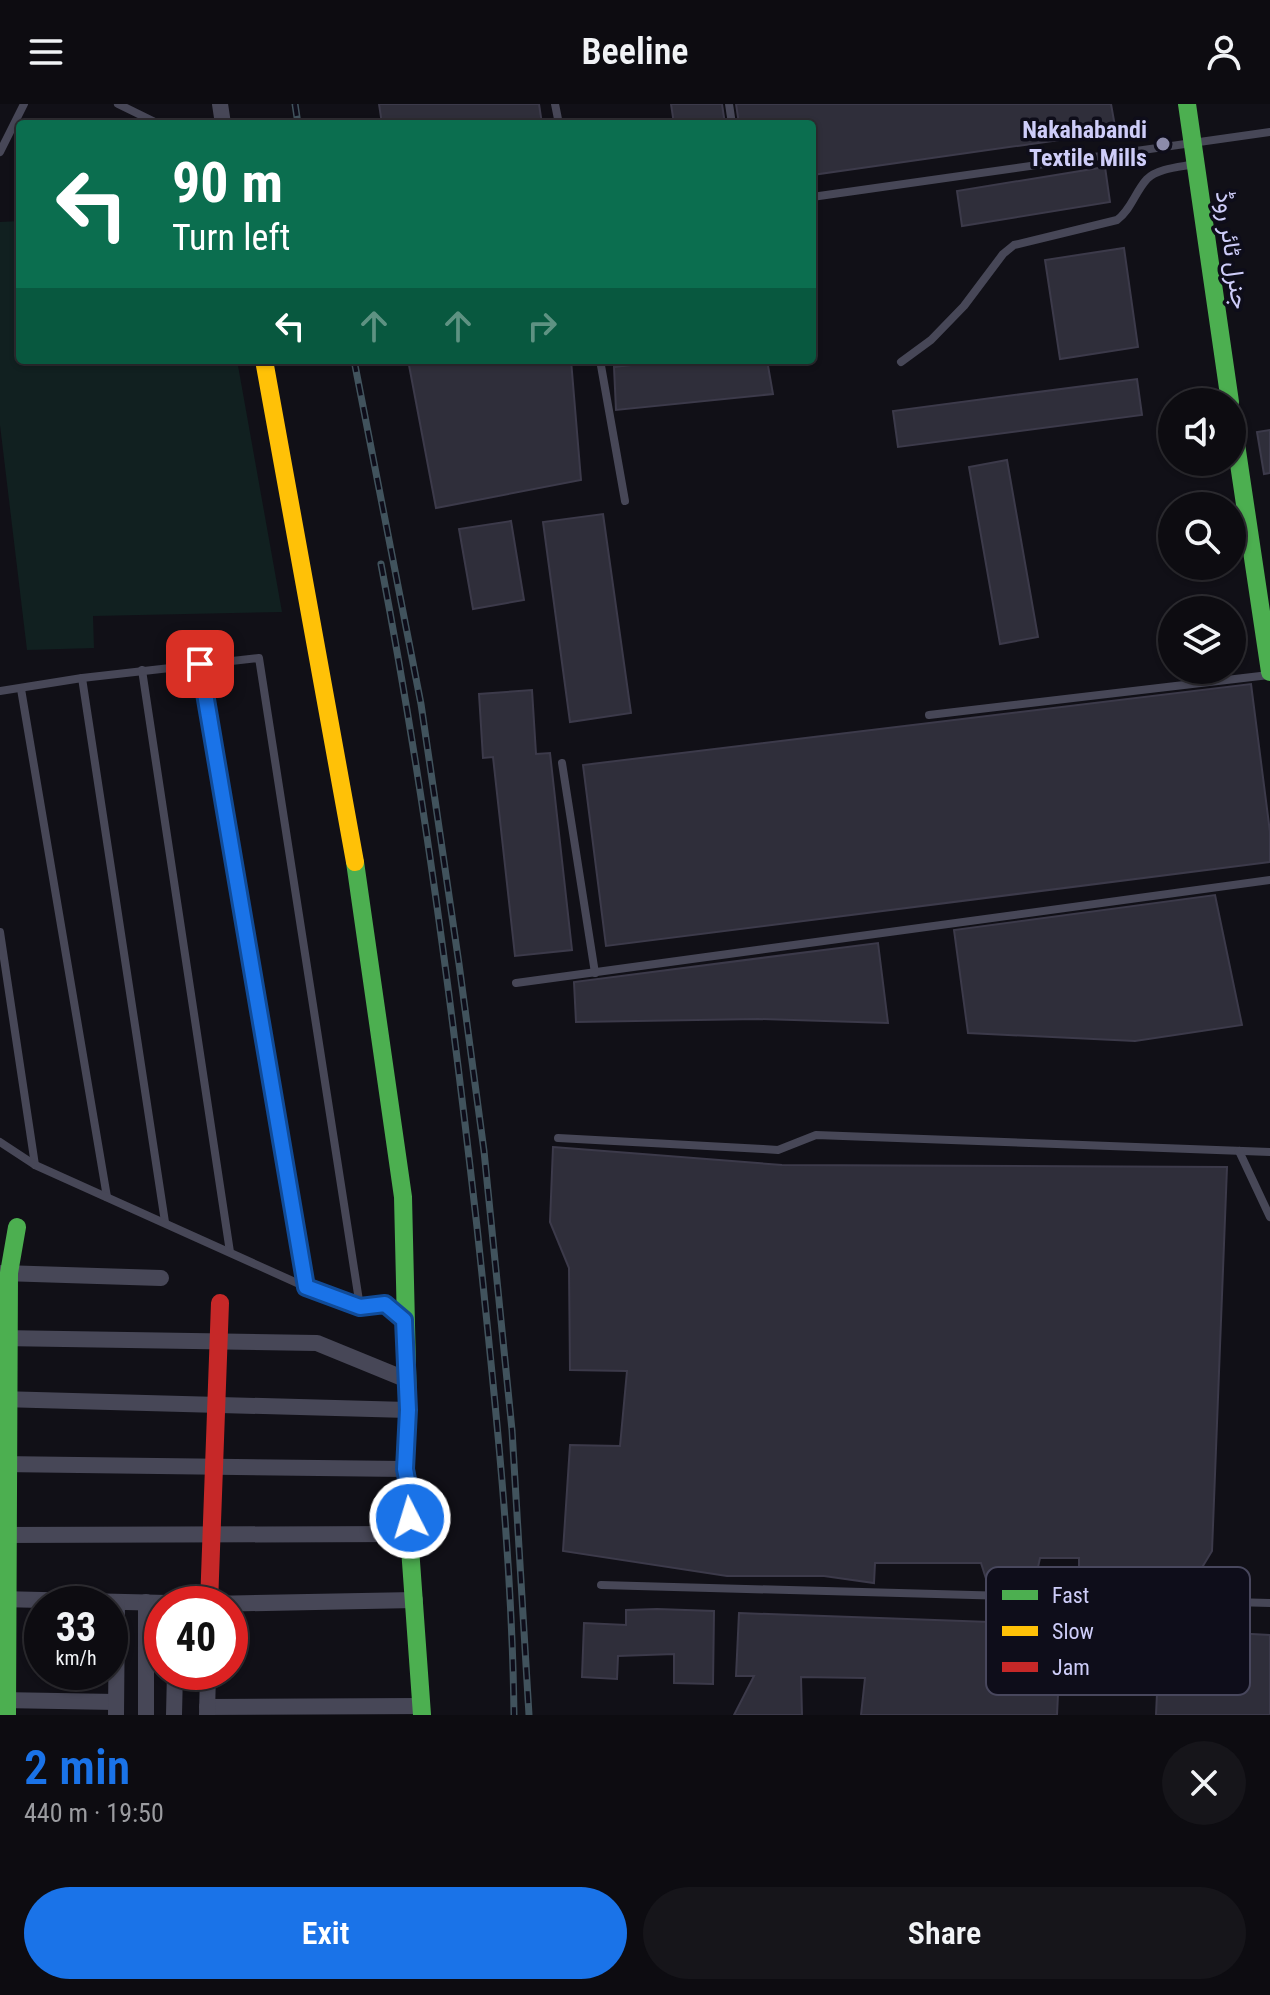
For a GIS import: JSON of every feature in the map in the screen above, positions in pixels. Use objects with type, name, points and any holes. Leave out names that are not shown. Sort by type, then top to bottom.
[{"type":"street","name":"جنرل ٹائر روڈ","points":[[1187,104],[1228,388]]},
{"type":"street","points":[[208,1690],[207,1711],[422,1710],[409,1534],[411,1501],[405,1469],[408,1410],[403,1197],[359,882],[265,364]]},
{"type":"street","points":[[1241,476],[1270,674]]},
{"type":"street","points":[[17,1227],[5,1273],[4,1705],[116,1709]]},
{"type":"street","points":[[5,1273],[161,1278]]},
{"type":"street","points":[[209,1586],[220,1303]]},
{"type":"street","points":[[4,1338],[317,1343],[405,1379]]},
{"type":"street","points":[[5,1399],[408,1410]]},
{"type":"street","points":[[5,1464],[405,1469]]},
{"type":"street","points":[[4,1535],[409,1534]]},
{"type":"street","points":[[4,1599],[24,1600]]},
{"type":"street","points":[[248,1603],[415,1600]]},
{"type":"street","points":[[146,1690],[146,1715]]},
{"type":"street","points":[[174,1715],[175,1690]]},
{"type":"lane","points":[[0,152],[24,104]]},
{"type":"lane","points":[[118,104],[151,120]]},
{"type":"lane","points":[[816,196],[1270,132]]},
{"type":"lane","points":[[901,362],[948,323],[1003,254],[1014,245],[1117,220],[1124,215],[1148,178],[1158,172],[1196,164]]},
{"type":"lane","points":[[601,364],[625,501]]},
{"type":"lane","points":[[0,691],[142,670],[259,658],[360,1307]]},
{"type":"lane","points":[[200,664],[306,1287]]},
{"type":"lane","points":[[142,670],[230,1252]]},
{"type":"lane","points":[[929,715],[1270,674]]},
{"type":"lane","points":[[82,678],[165,1222]]},
{"type":"lane","points":[[21,689],[107,1197]]},
{"type":"lane","points":[[562,763],[595,973]]},
{"type":"lane","points":[[516,983],[1270,880]]},
{"type":"lane","points":[[0,932],[35,1165]]},
{"type":"lane","points":[[558,1138],[778,1150],[816,1135],[1270,1152]]},
{"type":"lane","points":[[0,1142],[35,1165],[306,1287],[360,1307],[385,1304],[404,1320]]},
{"type":"lane","points":[[1239,1151],[1270,1217]]},
{"type":"lane","points":[[601,1585],[986,1595]]},
{"type":"lane","points":[[1250,1602],[1270,1603]]},
{"type":"shaded area","points":[[16,221],[16,364],[238,364],[282,612],[93,616],[94,648],[27,650],[0,425],[0,222]]},
{"type":"building","points":[[379,104],[539,104],[541,120],[381,120]]},
{"type":"building","points":[[671,104],[722,104],[724,120],[673,120]]},
{"type":"building","points":[[736,104],[1111,104],[1116,132],[816,174],[816,120],[738,120]]},
{"type":"building","points":[[1105,167],[1110,202],[962,226],[957,191]]},
{"type":"building","points":[[1124,248],[1138,347],[1060,359],[1045,260]]},
{"type":"building","points":[[409,364],[571,364],[581,480],[436,508]]},
{"type":"building","points":[[641,364],[768,364],[773,394],[616,410],[614,367]]},
{"type":"building","points":[[1137,379],[1142,415],[898,447],[893,411]]},
{"type":"building","points":[[1270,430],[1270,473],[1264,474],[1257,432]]},
{"type":"building","points":[[1007,460],[1038,637],[1000,644],[969,467]]},
{"type":"building","points":[[603,514],[631,713],[570,722],[543,522]]},
{"type":"building","points":[[511,521],[524,600],[473,609],[459,529]]},
{"type":"building","points":[[1251,684],[1270,832],[1270,862],[606,946],[583,765]]},
{"type":"building","points":[[532,690],[536,754],[550,753],[572,950],[515,956],[493,757],[483,758],[479,694]]},
{"type":"building","points":[[1215,895],[1242,1025],[1135,1041],[968,1033],[954,930]]},
{"type":"building","points":[[878,943],[888,1023],[758,1019],[576,1022],[574,982]]},
{"type":"building","points":[[553,1147],[782,1165],[1227,1167],[1212,1551],[1202,1567],[1079,1567],[1079,1558],[1040,1558],[1038,1567],[986,1567],[986,1579],[981,1563],[875,1563],[874,1583],[824,1576],[727,1576],[563,1551],[570,1445],[620,1446],[627,1371],[570,1370],[569,1268],[550,1222]]},
{"type":"building","points":[[626,1610],[714,1611],[713,1684],[674,1683],[674,1654],[618,1656],[617,1679],[582,1677],[584,1623],[626,1625]]},
{"type":"building","points":[[739,1613],[986,1622],[986,1695],[1058,1695],[1057,1715],[861,1715],[865,1678],[801,1677],[802,1715],[734,1715],[754,1676],[736,1676]]},
{"type":"building","points":[[1250,1634],[1270,1635],[1270,1715],[1156,1715],[1157,1695],[1250,1695]]},
{"type":"railway","points":[[295,104],[297,120]]},
{"type":"railway","points":[[355,364],[421,704],[484,1151],[512,1430],[529,1715]]},
{"type":"railway","points":[[381,564],[423,812],[467,1144],[501,1471],[510,1593],[514,1715]]},
{"type":"traffic: fast","points":[[1187,104],[1228,388]]},
{"type":"traffic: fast","points":[[1241,476],[1270,672]]},
{"type":"traffic: fast","points":[[355,862],[403,1197],[408,1410],[405,1469],[411,1501],[409,1534],[422,1715]]},
{"type":"traffic: fast","points":[[7,1715],[9,1273],[17,1227]]},
{"type":"traffic: slow","points":[[265,364],[355,862]]},
{"type":"traffic: jam","points":[[210,1586],[220,1303]]},
{"type":"place","name":"Nakahabandi Textile Mills","points":[[1163,144]]},
{"type":"route","points":[[200,664],[306,1287],[360,1307],[385,1304],[404,1320],[408,1410],[405,1469],[411,1501],[410,1518]]}]
